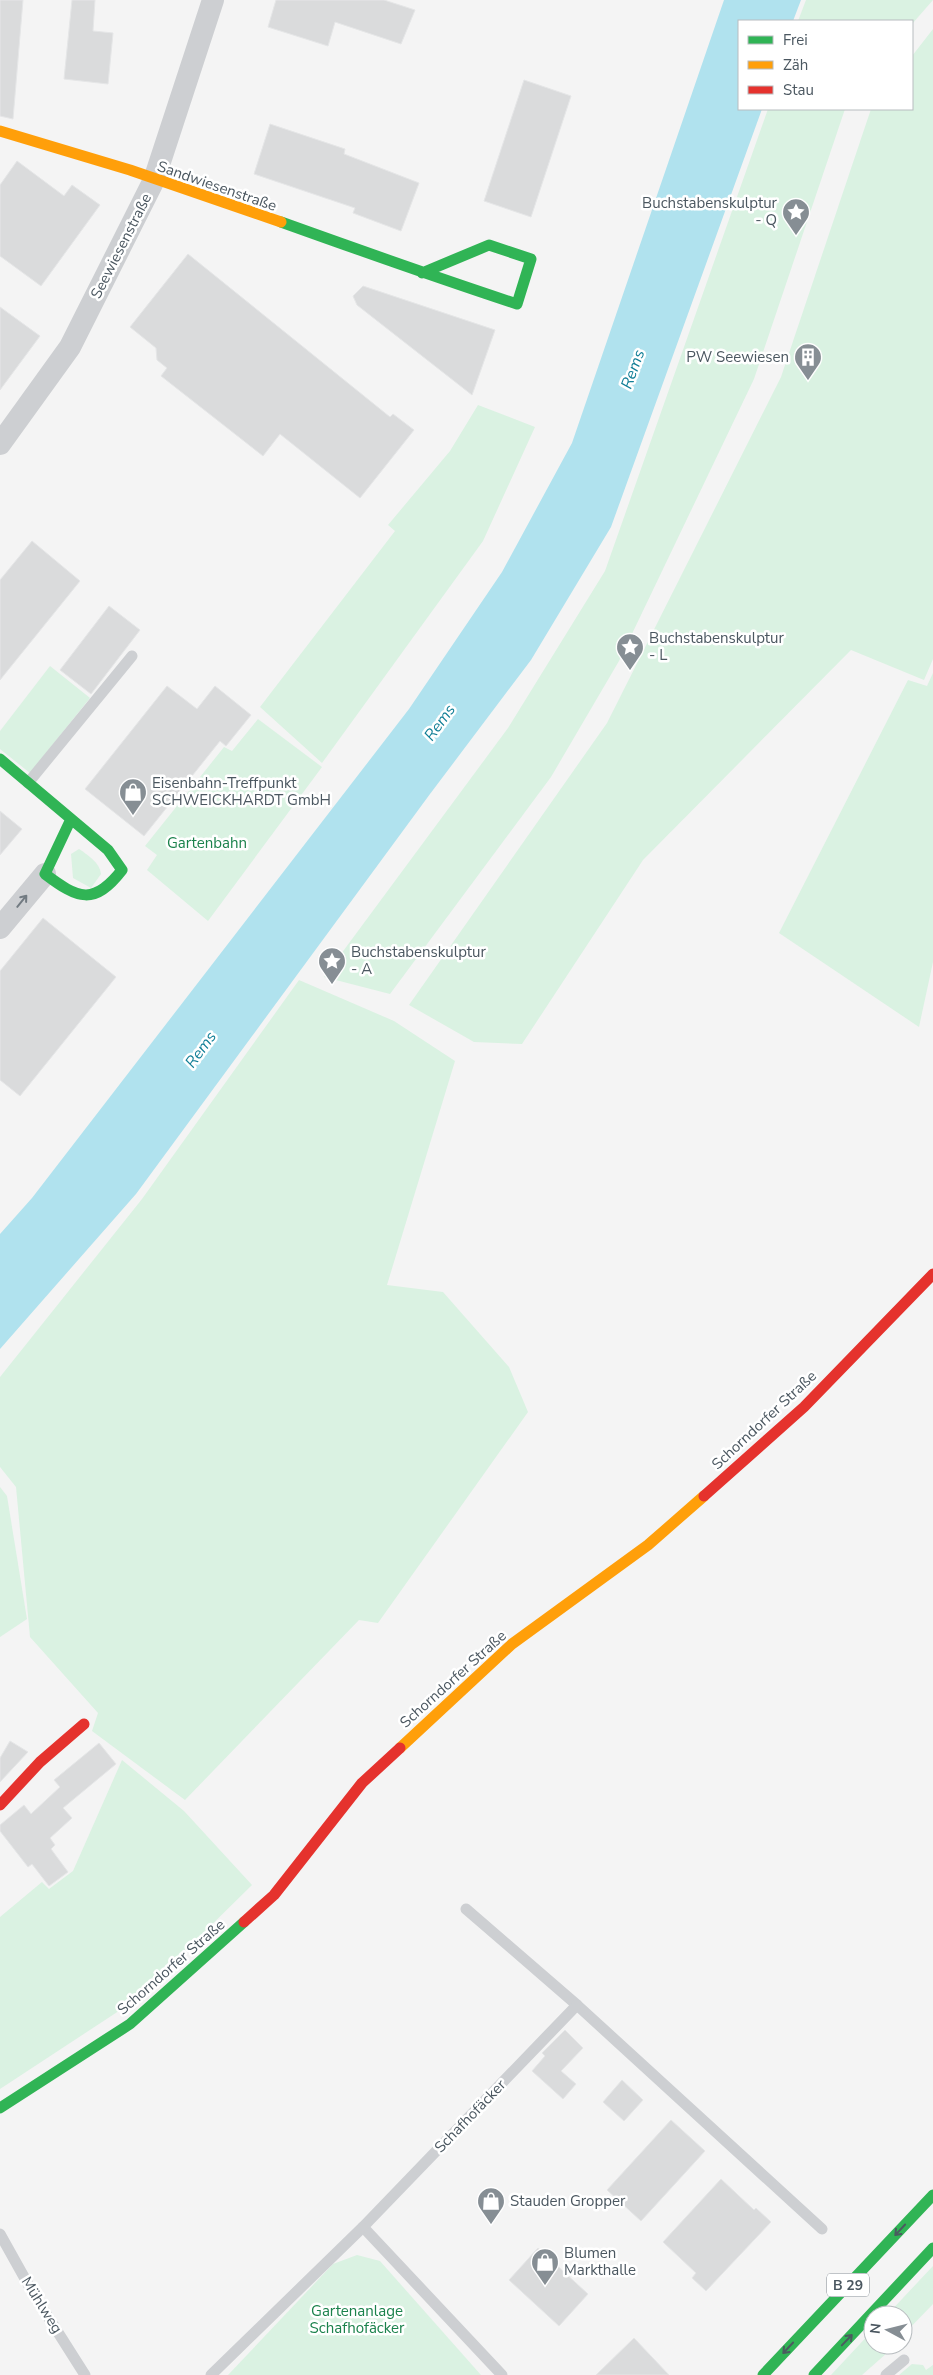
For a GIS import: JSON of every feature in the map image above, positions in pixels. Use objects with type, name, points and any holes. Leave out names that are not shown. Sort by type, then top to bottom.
[{"type":"main road","name":"Sandwiesenstraße","points":[[0,131],[154,180],[422,273],[517,304],[531,259],[490,245],[422,273]]},
{"type":"main road","points":[[0,759],[108,850],[122,870],[112,886],[86,897],[68,892],[45,874],[71,819]]},
{"type":"main road","name":"Schorndorfer Straße","points":[[0,2108],[130,2024],[274,1896],[362,1783],[512,1644],[648,1545],[797,1414],[933,1274]]},
{"type":"main road","points":[[0,1805],[40,1762],[84,1724]]},
{"type":"main road","name":"B 29","points":[[763,2375],[933,2194]]},
{"type":"main road","name":"B 29","points":[[814,2375],[933,2248]]},
{"type":"street","name":"Seewiesenstraße","points":[[0,444],[70,347],[154,180],[213,0]]},
{"type":"street","points":[[0,928],[45,874]]},
{"type":"lane","points":[[28,783],[132,656]]},
{"type":"lane","points":[[466,1908],[577,2005],[822,2229]]},
{"type":"lane","name":"Schafhofäcker","points":[[211,2375],[363,2227],[577,2005]]},
{"type":"lane","points":[[363,2227],[502,2375]]},
{"type":"lane","name":"Mühlweg","points":[[0,2234],[33,2293],[85,2375]]},
{"type":"lane","points":[[886,2375],[904,2360]]},
{"type":"green space","points":[[806,0],[933,0],[913,23],[913,20],[798,20]]},
{"type":"green space","points":[[933,29],[933,659],[924,680],[851,650],[643,860],[522,1044],[474,1042],[409,1005],[607,723],[781,377],[871,110],[913,110],[913,55]]},
{"type":"green space","points":[[768,110],[845,110],[754,379],[619,661],[551,777],[390,994],[324,977],[508,728],[605,571]]},
{"type":"green space","points":[[478,405],[535,427],[483,541],[322,763],[260,707],[395,531],[388,525],[450,451]]},
{"type":"green space","points":[[50,666],[90,698],[30,773],[0,749],[0,731]]},
{"type":"green space","points":[[933,673],[933,962],[919,1027],[779,933],[908,680],[927,686]]},
{"type":"green space","name":"Gartenbahn","points":[[258,719],[322,767],[208,921],[147,870],[157,855],[145,846],[224,747],[232,751]]},
{"type":"green space","points":[[79,849],[93,860],[100,870],[101,874],[91,888],[73,878],[71,854]]},
{"type":"green space","points":[[299,980],[394,1021],[455,1061],[387,1285],[443,1292],[509,1367],[528,1412],[378,1623],[359,1620],[185,1800],[92,1731],[98,1713],[30,1637],[16,1487],[0,1467],[0,1377],[142,1199]]},
{"type":"green space","points":[[0,1487],[7,1496],[27,1619],[0,1637]]},
{"type":"green space","points":[[122,1760],[184,1811],[252,1885],[134,2001],[0,2089],[0,1917],[42,1882],[49,1889],[73,1871]]},
{"type":"green space","name":"Gartenanlage Schafhofäcker","points":[[357,2255],[380,2261],[481,2375],[228,2375],[333,2264]]},
{"type":"green space","points":[[933,2266],[933,2304],[913,2325],[913,2305],[896,2305]]},
{"type":"green space","points":[[863,2341],[863,2355],[885,2355],[862,2375],[831,2375]]},
{"type":"green space","points":[[912,2364],[923,2365],[926,2370],[933,2365],[933,2375],[899,2375]]},
{"type":"water","name":"Rems","points":[[724,0],[801,0],[793,20],[738,20],[738,110],[762,110],[611,527],[531,660],[430,794],[136,1194],[0,1349],[0,1234],[32,1198],[409,709],[502,572],[572,443]]},
{"type":"building","points":[[0,0],[23,0],[13,119],[0,116]]},
{"type":"building","points":[[72,0],[95,0],[93,31],[113,33],[108,84],[64,79]]},
{"type":"building","points":[[276,0],[384,0],[415,10],[401,44],[335,22],[328,46],[268,27]]},
{"type":"building","points":[[524,80],[571,96],[531,217],[484,201]]},
{"type":"building","points":[[270,124],[345,149],[344,154],[419,183],[401,231],[353,213],[355,208],[254,174]]},
{"type":"building","points":[[17,161],[64,196],[72,185],[100,205],[41,286],[0,256],[0,185]]},
{"type":"building","points":[[188,254],[390,417],[393,414],[414,430],[360,498],[280,434],[263,456],[161,376],[167,368],[157,360],[156,348],[130,327]]},
{"type":"building","points":[[363,286],[495,330],[472,395],[357,305],[353,296]]},
{"type":"building","points":[[0,307],[40,336],[0,390]]},
{"type":"building","points":[[32,541],[80,581],[0,680],[0,580]]},
{"type":"building","points":[[109,606],[140,630],[91,694],[60,670]]},
{"type":"building","points":[[167,686],[197,709],[215,686],[251,715],[226,746],[220,741],[144,836],[85,789]]},
{"type":"building","points":[[0,811],[22,829],[0,855]]},
{"type":"building","points":[[43,918],[116,977],[20,1096],[0,1080],[0,971]]},
{"type":"building","points":[[10,1741],[28,1752],[0,1782],[0,1758]]},
{"type":"building","points":[[99,1743],[116,1764],[63,1808],[72,1818],[50,1838],[55,1845],[51,1849],[68,1872],[49,1886],[32,1864],[28,1867],[0,1831],[0,1825],[24,1805],[31,1814],[60,1787],[54,1780]]},
{"type":"building","points":[[565,2030],[583,2048],[561,2071],[576,2084],[563,2099],[532,2071],[545,2056],[542,2053]]},
{"type":"building","points":[[622,2080],[643,2100],[624,2121],[603,2102]]},
{"type":"building","points":[[671,2120],[705,2151],[641,2221],[607,2190]]},
{"type":"building","points":[[721,2179],[754,2210],[756,2208],[771,2222],[706,2291],[692,2278],[696,2273],[663,2242]]},
{"type":"building","points":[[538,2248],[588,2294],[559,2326],[509,2280]]},
{"type":"building","points":[[634,2338],[669,2375],[596,2375]]},
{"type":"traffic: fast","points":[[281,222],[399,264],[428,274],[517,304],[531,259],[489,245],[422,273]]},
{"type":"traffic: fast","points":[[0,759],[108,850],[122,870],[112,882],[94,894],[76,893],[45,874],[71,819]]},
{"type":"traffic: fast","points":[[0,2108],[130,2024],[244,1922]]},
{"type":"traffic: fast","points":[[763,2375],[933,2195]]},
{"type":"traffic: fast","points":[[814,2375],[933,2248]]},
{"type":"traffic: slow","points":[[0,131],[130,170],[281,222]]},
{"type":"traffic: slow","points":[[400,1748],[512,1644],[648,1545],[704,1496]]},
{"type":"traffic: jam","points":[[704,1496],[804,1407],[933,1274]]},
{"type":"traffic: jam","points":[[0,1805],[40,1762],[84,1724]]},
{"type":"traffic: jam","points":[[244,1922],[274,1895],[362,1783],[400,1748]]},
{"type":"place","name":"Buchstabenskulptur - Q","points":[[796,236]]},
{"type":"place","name":"PW Seewiesen","points":[[808,381]]},
{"type":"place","name":"Buchstabenskulptur - L","points":[[630,671]]},
{"type":"place","name":"Eisenbahn-Treffpunkt SCHWEICKHARDT GmbH","points":[[133,816]]},
{"type":"place","name":"Buchstabenskulptur - A","points":[[332,985]]},
{"type":"place","name":"Stauden Gropper","points":[[491,2225]]},
{"type":"place","name":"Blumen Markthalle","points":[[545,2286]]}]
